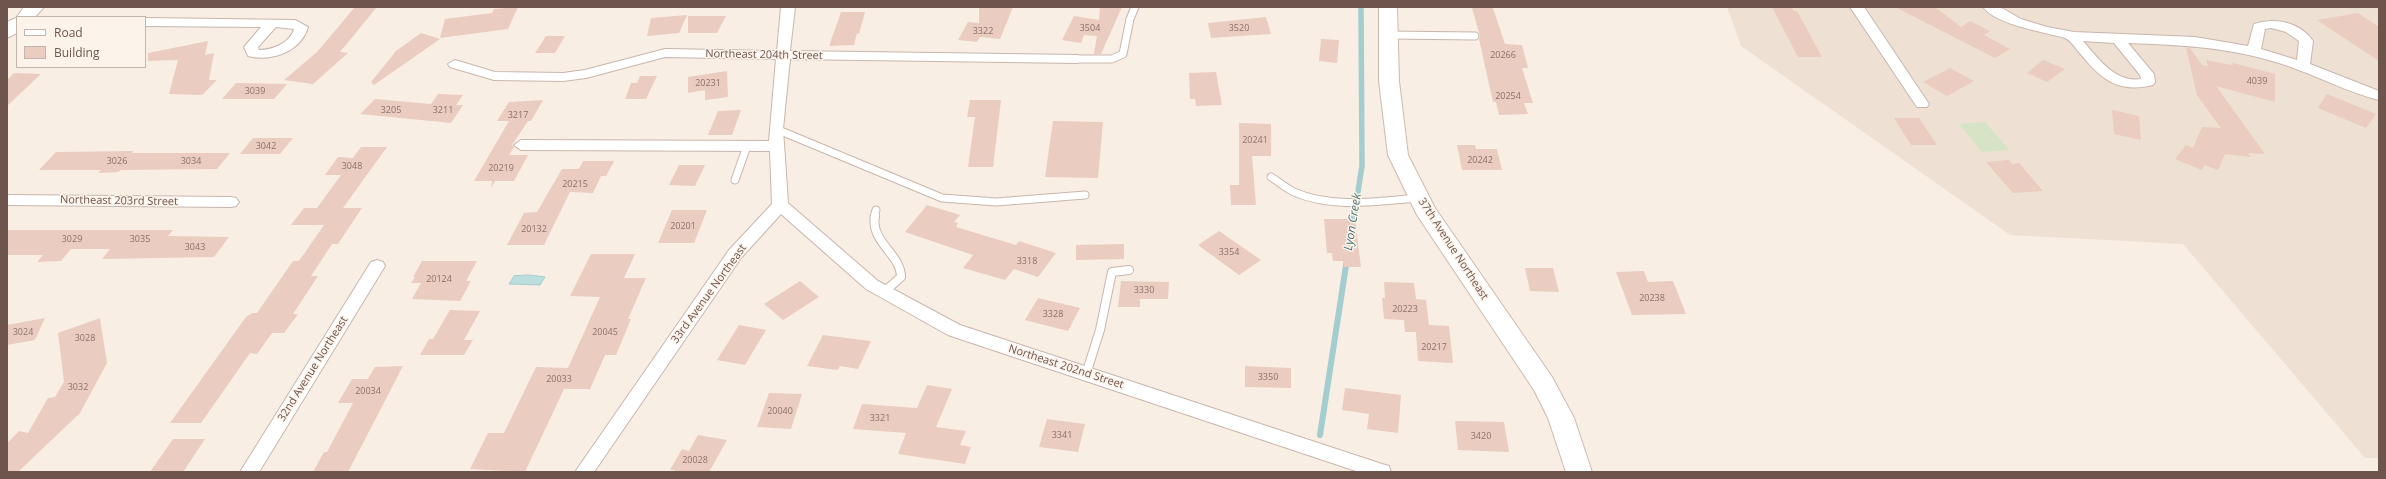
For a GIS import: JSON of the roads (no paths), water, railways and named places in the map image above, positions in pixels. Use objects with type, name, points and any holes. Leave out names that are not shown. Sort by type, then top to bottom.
[{"type":"street","points":[[25,16],[35,7]]},
{"type":"street","points":[[780,205],[776,130],[788,7]]},
{"type":"street","name":"37th Avenue Northeast","points":[[1388,7],[1389,81],[1398,155],[1425,210],[1543,384],[1560,418],[1579,472]]},
{"type":"street","points":[[1857,7],[1922,104]]},
{"type":"street","points":[[1990,7],[2003,16],[2036,28],[2074,37],[2116,37],[2196,42],[2254,51],[2303,66],[2379,96]]},
{"type":"street","points":[[146,22],[272,23]]},
{"type":"street","points":[[7,32],[16,24]]},
{"type":"street","points":[[2254,51],[2259,27],[2269,25],[2286,27],[2298,33],[2306,41],[2303,66]]},
{"type":"street","points":[[2074,37],[2108,76],[2125,84],[2135,85],[2148,82],[2147,74],[2116,37]]},
{"type":"street","name":"Northeast 204th Street","points":[[455,64],[494,76],[563,77],[586,74],[665,53],[1078,59]]},
{"type":"street","points":[[521,145],[777,146]]},
{"type":"street","name":"Northeast 203rd Street","points":[[7,200],[231,202]]},
{"type":"street","name":"Northeast 202nd Street","points":[[780,205],[872,285],[954,330],[1382,472]]},
{"type":"street","name":"33rd Avenue Northeast","points":[[584,472],[735,254],[780,205]]},
{"type":"street","name":"32nd Avenue Northeast","points":[[249,472],[377,266]]},
{"type":"lane","points":[[1078,59],[1112,59],[1123,54],[1130,19],[1135,7]]},
{"type":"lane","points":[[1388,35],[1475,36]]},
{"type":"lane","points":[[776,130],[942,198],[965,202],[996,203],[1086,195]]},
{"type":"lane","points":[[735,180],[747,146]]},
{"type":"lane","points":[[1271,177],[1294,192],[1319,200],[1341,202],[1419,198]]},
{"type":"lane","points":[[876,210],[872,220],[874,232],[901,268],[901,278],[884,292]]},
{"type":"lane","points":[[1086,374],[1100,330],[1112,272],[1129,270]]},
{"type":"water","points":[[530,275],[545,277],[540,285],[509,284],[514,276]]},
{"type":"waterway","name":"Lyon Creek","points":[[1354,217],[1362,166],[1361,7]]},
{"type":"waterway","name":"Lyon Creek","points":[[1352,227],[1354,216]]},
{"type":"waterway","name":"Lyon Creek","points":[[1320,435],[1347,259]]}]
